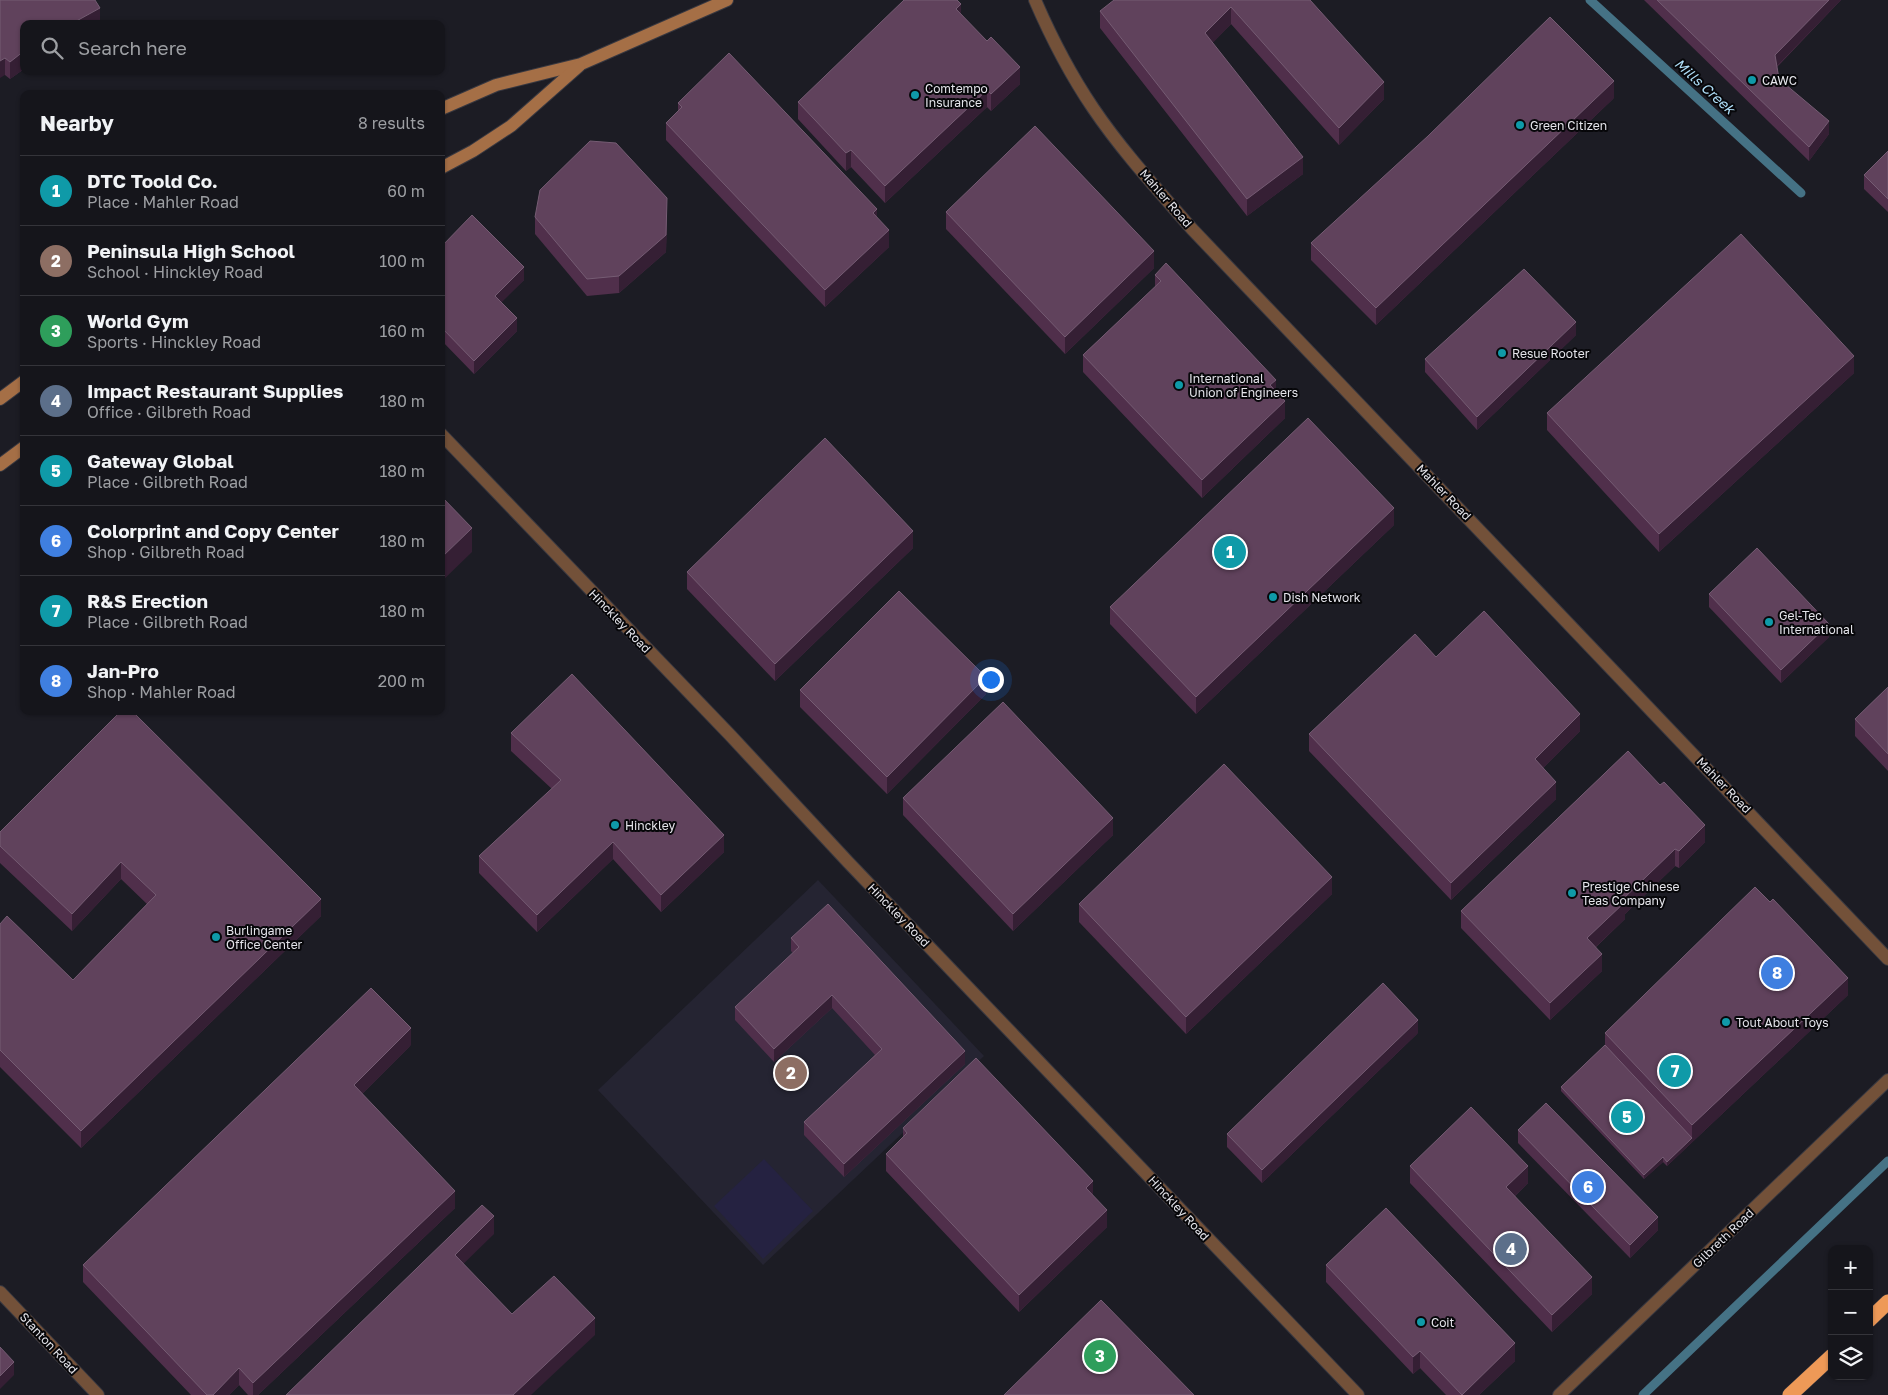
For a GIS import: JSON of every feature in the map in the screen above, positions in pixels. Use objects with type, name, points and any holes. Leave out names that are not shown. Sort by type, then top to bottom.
[{"type":"highway","points":[[1873,1316],[1888,1302]]},
{"type":"highway","points":[[1790,1395],[1828,1360]]},
{"type":"main road","points":[[445,107],[496,85],[580,64],[727,0]]},
{"type":"main road","points":[[445,166],[473,151],[511,126],[580,64]]},
{"type":"main road","points":[[0,399],[20,384]]},
{"type":"main road","points":[[0,465],[20,450]]},
{"type":"street","name":"Mahler Road","points":[[1034,0],[1050,36],[1093,108],[1144,173],[1192,229],[1888,959]]},
{"type":"street","name":"Hinckley Road","points":[[445,438],[1358,1395]]},
{"type":"street","name":"Gilbreth Road","points":[[1558,1395],[1888,1080]]},
{"type":"street","name":"Stanton Road","points":[[0,1292],[98,1395]]},
{"type":"shaded area","points":[[818,880],[984,1056],[763,1265],[598,1090]]},
{"type":"shaded area","points":[[764,1159],[813,1211],[763,1259],[714,1206]]},
{"type":"building","points":[[0,0],[95,0],[100,8],[78,20],[20,20],[20,54],[10,62],[5,58],[0,61]]},
{"type":"building","name":"Comtempo Insurance","points":[[904,0],[957,0],[961,4],[956,9],[987,41],[991,37],[1020,67],[991,94],[987,90],[885,186],[851,150],[846,153],[798,102]]},
{"type":"building","points":[[1114,0],[1310,0],[1384,82],[1339,128],[1231,7],[1205,33],[1303,157],[1247,199],[1100,11]]},
{"type":"building","name":"CAWC","points":[[1657,0],[1829,0],[1775,55],[1779,79],[1829,121],[1809,147]]},
{"type":"building","points":[[1550,17],[1614,81],[1376,308],[1311,243],[1428,136]]},
{"type":"building","points":[[729,53],[877,209],[873,213],[889,230],[825,290],[666,123],[682,107],[678,103]]},
{"type":"building","points":[[1035,126],[1154,251],[1065,337],[946,212]]},
{"type":"building","points":[[590,141],[616,143],[667,198],[666,235],[619,276],[587,279],[535,217],[540,190]]},
{"type":"building","points":[[1888,151],[1888,199],[1864,175]]},
{"type":"building","points":[[472,215],[524,267],[495,296],[517,318],[474,361],[445,331],[445,243]]},
{"type":"building","points":[[1741,234],[1854,356],[1659,534],[1547,413]]},
{"type":"building","name":"International Union of Engineers","points":[[1166,263],[1276,380],[1270,385],[1285,401],[1202,480],[1083,355],[1161,281],[1155,275]]},
{"type":"building","name":"Resue Rooter","points":[[1524,269],[1576,322],[1477,417],[1425,359]]},
{"type":"building","points":[[1308,418],[1394,508],[1196,697],[1110,607]]},
{"type":"building","points":[[825,438],[913,531],[775,664],[687,572]]},
{"type":"building","points":[[445,500],[472,528],[445,554]]},
{"type":"building","name":"Gel-Tec International","points":[[1757,548],[1829,624],[1781,670],[1709,594]]},
{"type":"building","points":[[899,591],[986,677],[887,777],[800,690]]},
{"type":"building","points":[[1484,611],[1580,714],[1535,759],[1556,782],[1451,883],[1309,734],[1415,634],[1436,657]]},
{"type":"building","name":"Hinckley","points":[[572,674],[724,835],[661,895],[613,842],[537,915],[479,856],[561,780],[511,733]]},
{"type":"building","points":[[1888,687],[1888,754],[1855,719]]},
{"type":"building","points":[[1003,702],[1113,818],[1013,914],[903,798]]},
{"type":"building","name":"Burlingame Office Center","points":[[117,715],[136,715],[321,899],[81,1131],[0,1050],[0,924],[7,916],[73,980],[156,895],[121,862],[72,914],[0,846],[0,832]]},
{"type":"building","name":"Prestige Chinese Teas Company","points":[[1628,751],[1660,785],[1664,782],[1705,825],[1679,851],[1675,849],[1622,900],[1625,902],[1587,938],[1602,954],[1550,1003],[1461,911]]},
{"type":"building","points":[[1224,764],[1332,877],[1186,1017],[1079,904]]},
{"type":"building","points":[[1755,887],[1770,902],[1773,899],[1848,978],[1692,1125],[1605,1033]]},
{"type":"building","points":[[828,904],[965,1051],[844,1164],[804,1122],[882,1049],[832,995],[774,1049],[735,1007],[799,947],[791,938]]},
{"type":"building","points":[[1383,983],[1418,1020],[1262,1170],[1227,1134]]},
{"type":"building","points":[[371,988],[411,1028],[354,1085],[455,1191],[253,1383],[239,1368],[213,1395],[207,1395],[83,1265]]},
{"type":"building","points":[[1605,1045],[1692,1138],[1667,1162],[1663,1157],[1644,1175],[1561,1087]]},
{"type":"building","points":[[976,1058],[1093,1181],[1086,1188],[1107,1210],[1019,1295],[886,1154],[907,1133],[903,1128]]},
{"type":"building","points":[[1546,1103],[1658,1217],[1630,1245],[1518,1130]]},
{"type":"building","points":[[1471,1107],[1528,1166],[1506,1187],[1592,1277],[1552,1315],[1410,1166]]},
{"type":"building","points":[[482,1205],[494,1216],[455,1255],[512,1314],[554,1276],[595,1318],[513,1395],[286,1395]]},
{"type":"building","name":"Coit","points":[[1386,1208],[1515,1343],[1462,1395],[1420,1351],[1413,1357],[1326,1265]]},
{"type":"building","points":[[1101,1300],[1194,1395],[1004,1395]]},
{"type":"building","points":[[0,1347],[14,1362],[0,1376]]},
{"type":"waterway","name":"Mills Creek","points":[[1590,0],[1801,193]]},
{"type":"waterway","points":[[1643,1395],[1888,1161]]},
{"type":"place","name":"CAWC","points":[[1752,80]]},
{"type":"place","name":"Comtempo Insurance","points":[[915,95]]},
{"type":"place","name":"Green Citizen","points":[[1520,125]]},
{"type":"place","name":"Resue Rooter","points":[[1502,353]]},
{"type":"place","name":"International Union of Engineers","points":[[1179,385]]},
{"type":"place","name":"DTC Toold Co.","points":[[1230,552]]},
{"type":"place","name":"Dish Network","points":[[1273,597]]},
{"type":"place","name":"Gel-Tec International","points":[[1769,622]]},
{"type":"place","name":"Hinckley","points":[[615,825]]},
{"type":"place","name":"Prestige Chinese Teas Company","points":[[1572,893]]},
{"type":"place","name":"Burlingame Office Center","points":[[216,937]]},
{"type":"place","name":"Jan-Pro","points":[[1777,973]]},
{"type":"place","name":"Tout About Toys","points":[[1726,1022]]},
{"type":"place","name":"R&S Erection","points":[[1675,1071]]},
{"type":"place","name":"Peninsula High School","points":[[791,1073]]},
{"type":"place","name":"Gateway Global","points":[[1627,1117]]},
{"type":"place","name":"Colorprint and Copy Center","points":[[1588,1187]]},
{"type":"place","name":"Impact Restaurant Supplies","points":[[1511,1249]]},
{"type":"place","name":"Coit","points":[[1421,1322]]},
{"type":"place","name":"World Gym","points":[[1100,1356]]}]
